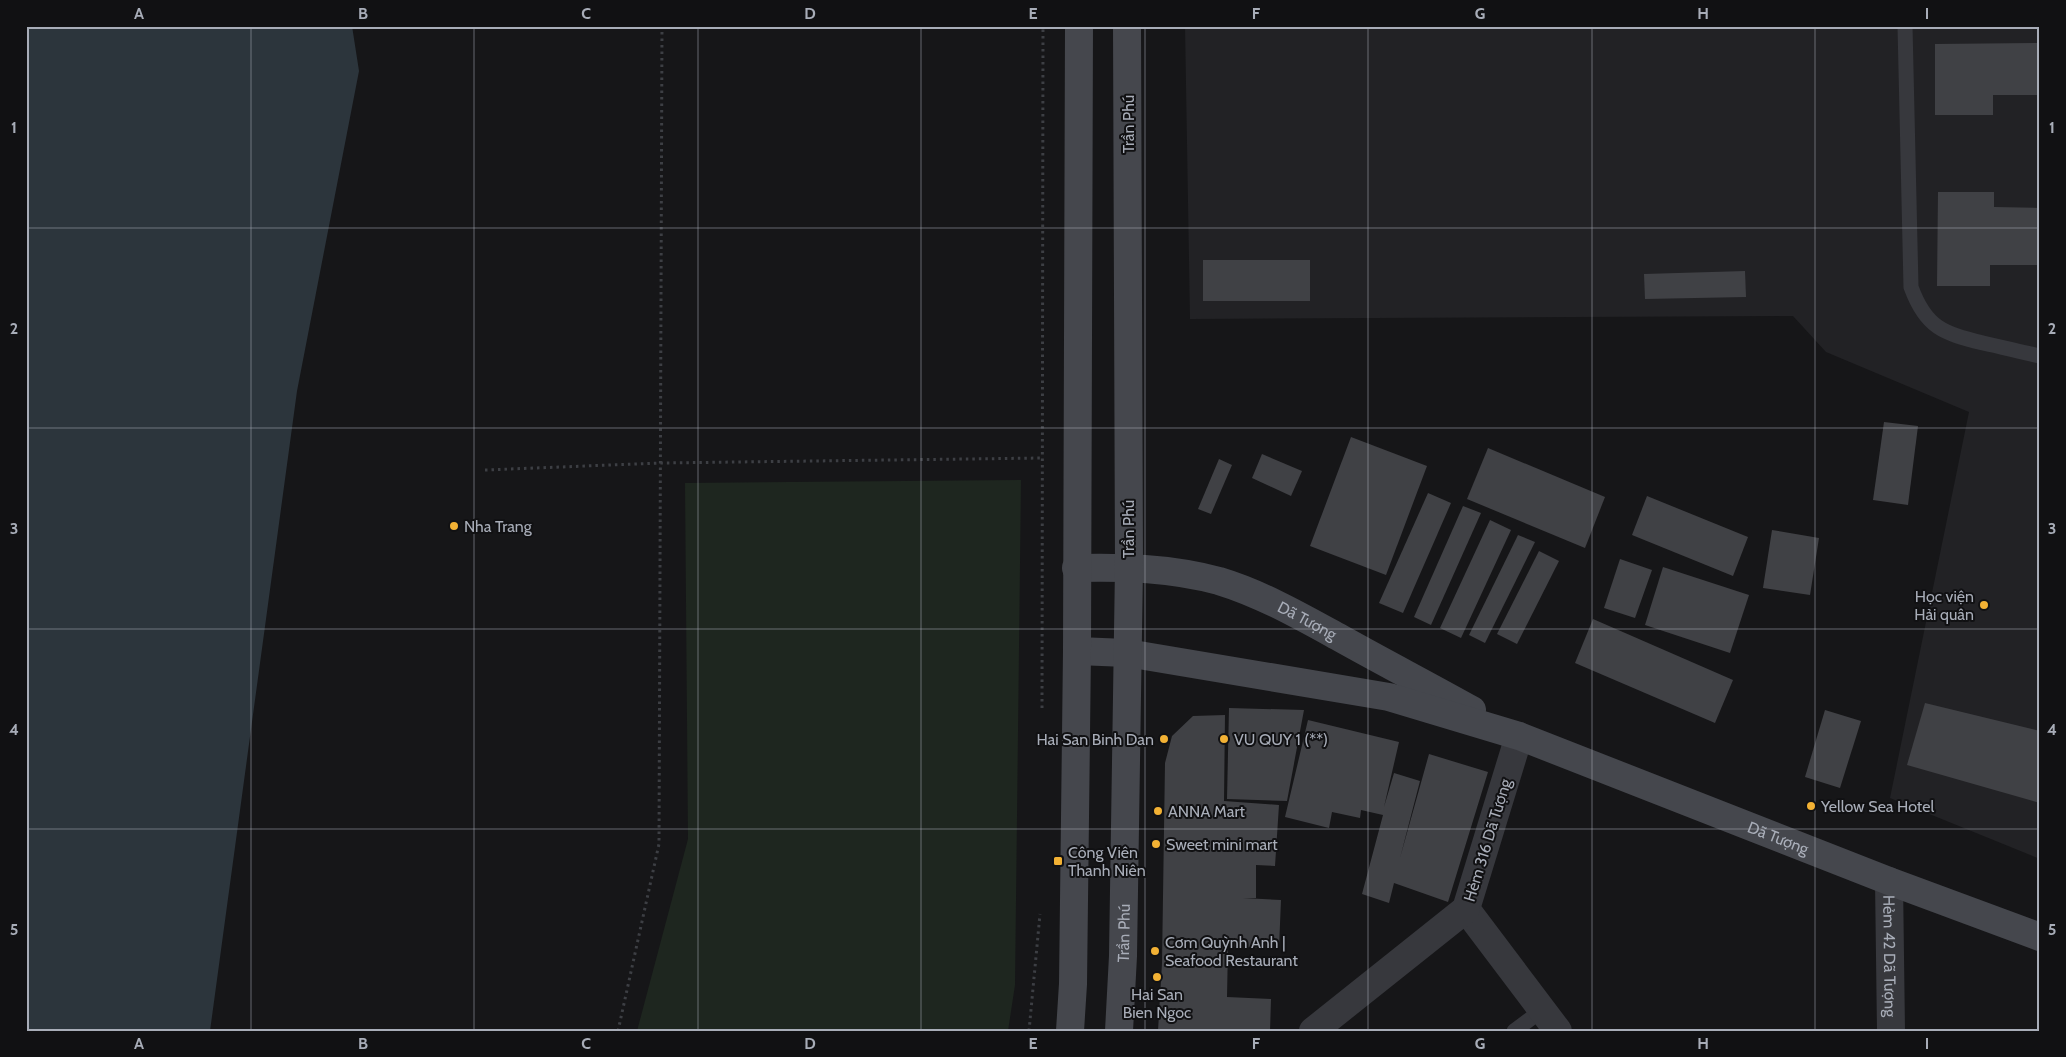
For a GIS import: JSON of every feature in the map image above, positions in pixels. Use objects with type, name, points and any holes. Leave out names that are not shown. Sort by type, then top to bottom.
[{"type":"main road","points":[[1070,1031],[1073,984],[1077,651],[1078,26]]},
{"type":"main road","name":"Trần Phú","points":[[1119,1031],[1123,956],[1128,567],[1127,26]]},
{"type":"main road","name":"Dã Tượng","points":[[1076,568],[1128,567],[1186,574],[1218,581],[1252,592],[1298,615],[1519,736]]},
{"type":"main road","name":"Dã Tượng","points":[[1077,651],[1127,653],[1389,697],[1519,736],[1889,881],[2040,937]]},
{"type":"street","name":"Hẻm 316 Dã Tượng","points":[[1519,736],[1466,910],[1549,1021]]},
{"type":"street","name":"Hẻm 42 Dã Tượng","points":[[1889,881],[1891,1031]]},
{"type":"street","points":[[1313,1031],[1466,910]]},
{"type":"lane","points":[[1905,26],[1911,287],[1916,300],[1936,326],[1950,335],[2040,356]]},
{"type":"lane","name":"Hẻm 316 Dã Tượng","points":[[1514,1031],[1549,1021]]},
{"type":"path","points":[[618,1031],[659,844],[662,26]]},
{"type":"path","points":[[1042,717],[1043,26]]},
{"type":"path","points":[[485,470],[661,463],[1042,458]]},
{"type":"path","points":[[1029,1031],[1041,905]]},
{"type":"shaded area","points":[[26,26],[352,26],[359,71],[297,391],[210,1031],[26,1031]]},
{"type":"shaded area","name":"Học viện Hải quân","points":[[1185,26],[2040,26],[2040,859],[1890,798],[1969,412],[1826,352],[1793,316],[1190,319]]},
{"type":"shaded area","points":[[1021,480],[1015,985],[1008,1031],[637,1031],[688,839],[685,483]]},
{"type":"building","points":[[2040,43],[2040,95],[1993,95],[1993,115],[1935,115],[1935,44]]},
{"type":"building","points":[[1938,192],[1994,192],[1994,207],[2040,208],[2040,265],[1990,265],[1990,286],[1937,286]]},
{"type":"building","points":[[1203,260],[1310,260],[1310,301],[1203,301]]},
{"type":"building","points":[[1745,271],[1746,297],[1645,299],[1644,274]]},
{"type":"building","points":[[1884,422],[1918,426],[1908,505],[1873,500]]},
{"type":"building","points":[[1351,437],[1427,466],[1386,575],[1310,546]]},
{"type":"building","points":[[1488,448],[1605,497],[1585,548],[1467,499]]},
{"type":"building","points":[[1262,454],[1302,471],[1291,496],[1252,478]]},
{"type":"building","points":[[1219,459],[1232,465],[1211,514],[1198,509]]},
{"type":"building","points":[[1428,493],[1451,503],[1403,613],[1379,603]]},
{"type":"building","points":[[1647,496],[1748,537],[1733,576],[1632,535]]},
{"type":"building","points":[[1463,506],[1481,513],[1431,625],[1414,617]]},
{"type":"building","points":[[1490,520],[1511,530],[1461,638],[1440,628]]},
{"type":"building","points":[[1772,530],[1819,538],[1810,595],[1763,588]]},
{"type":"building","points":[[1518,535],[1535,542],[1485,643],[1469,635]]},
{"type":"building","points":[[1539,551],[1559,561],[1517,644],[1497,634]]},
{"type":"building","points":[[1620,559],[1652,570],[1635,618],[1604,608]]},
{"type":"building","points":[[1663,567],[1749,595],[1730,653],[1645,625]]},
{"type":"building","points":[[1593,619],[1733,680],[1715,723],[1575,663]]},
{"type":"building","points":[[1925,703],[2040,731],[2040,803],[1907,765]]},
{"type":"building","points":[[1229,708],[1304,710],[1287,801],[1227,799]]},
{"type":"building","points":[[1825,710],[1861,721],[1840,788],[1805,777]]},
{"type":"building","points":[[1225,715],[1224,801],[1279,805],[1275,866],[1256,865],[1256,898],[1243,898],[1281,900],[1279,948],[1228,947],[1227,997],[1271,999],[1270,1031],[1158,1031],[1162,963],[1165,763],[1172,736],[1193,716]]},
{"type":"building","points":[[1308,720],[1399,742],[1384,807],[1394,773],[1420,781],[1400,858],[1429,754],[1488,772],[1448,902],[1394,883],[1389,903],[1362,894],[1383,815],[1361,810],[1360,818],[1332,812],[1329,828],[1285,817]]},
{"type":"place","name":"Nha Trang","points":[[454,526]]},
{"type":"place","name":"Học viện Hải quân","points":[[1984,605]]},
{"type":"place","name":"Hai San Binh Dan","points":[[1164,739]]},
{"type":"place","name":"VU QUY 1 (**)","points":[[1224,739]]},
{"type":"place","name":"Yellow Sea Hotel","points":[[1811,806]]},
{"type":"place","name":"ANNA Mart","points":[[1158,811]]},
{"type":"place","name":"Sweet mini mart","points":[[1156,844]]},
{"type":"place","name":"Công Viên Thanh Niên","points":[[1058,861]]},
{"type":"place","name":"Cơm Quỳnh Anh | Seafood Restaurant","points":[[1155,951]]},
{"type":"place","name":"Hai San Bien Ngoc","points":[[1157,977]]}]
